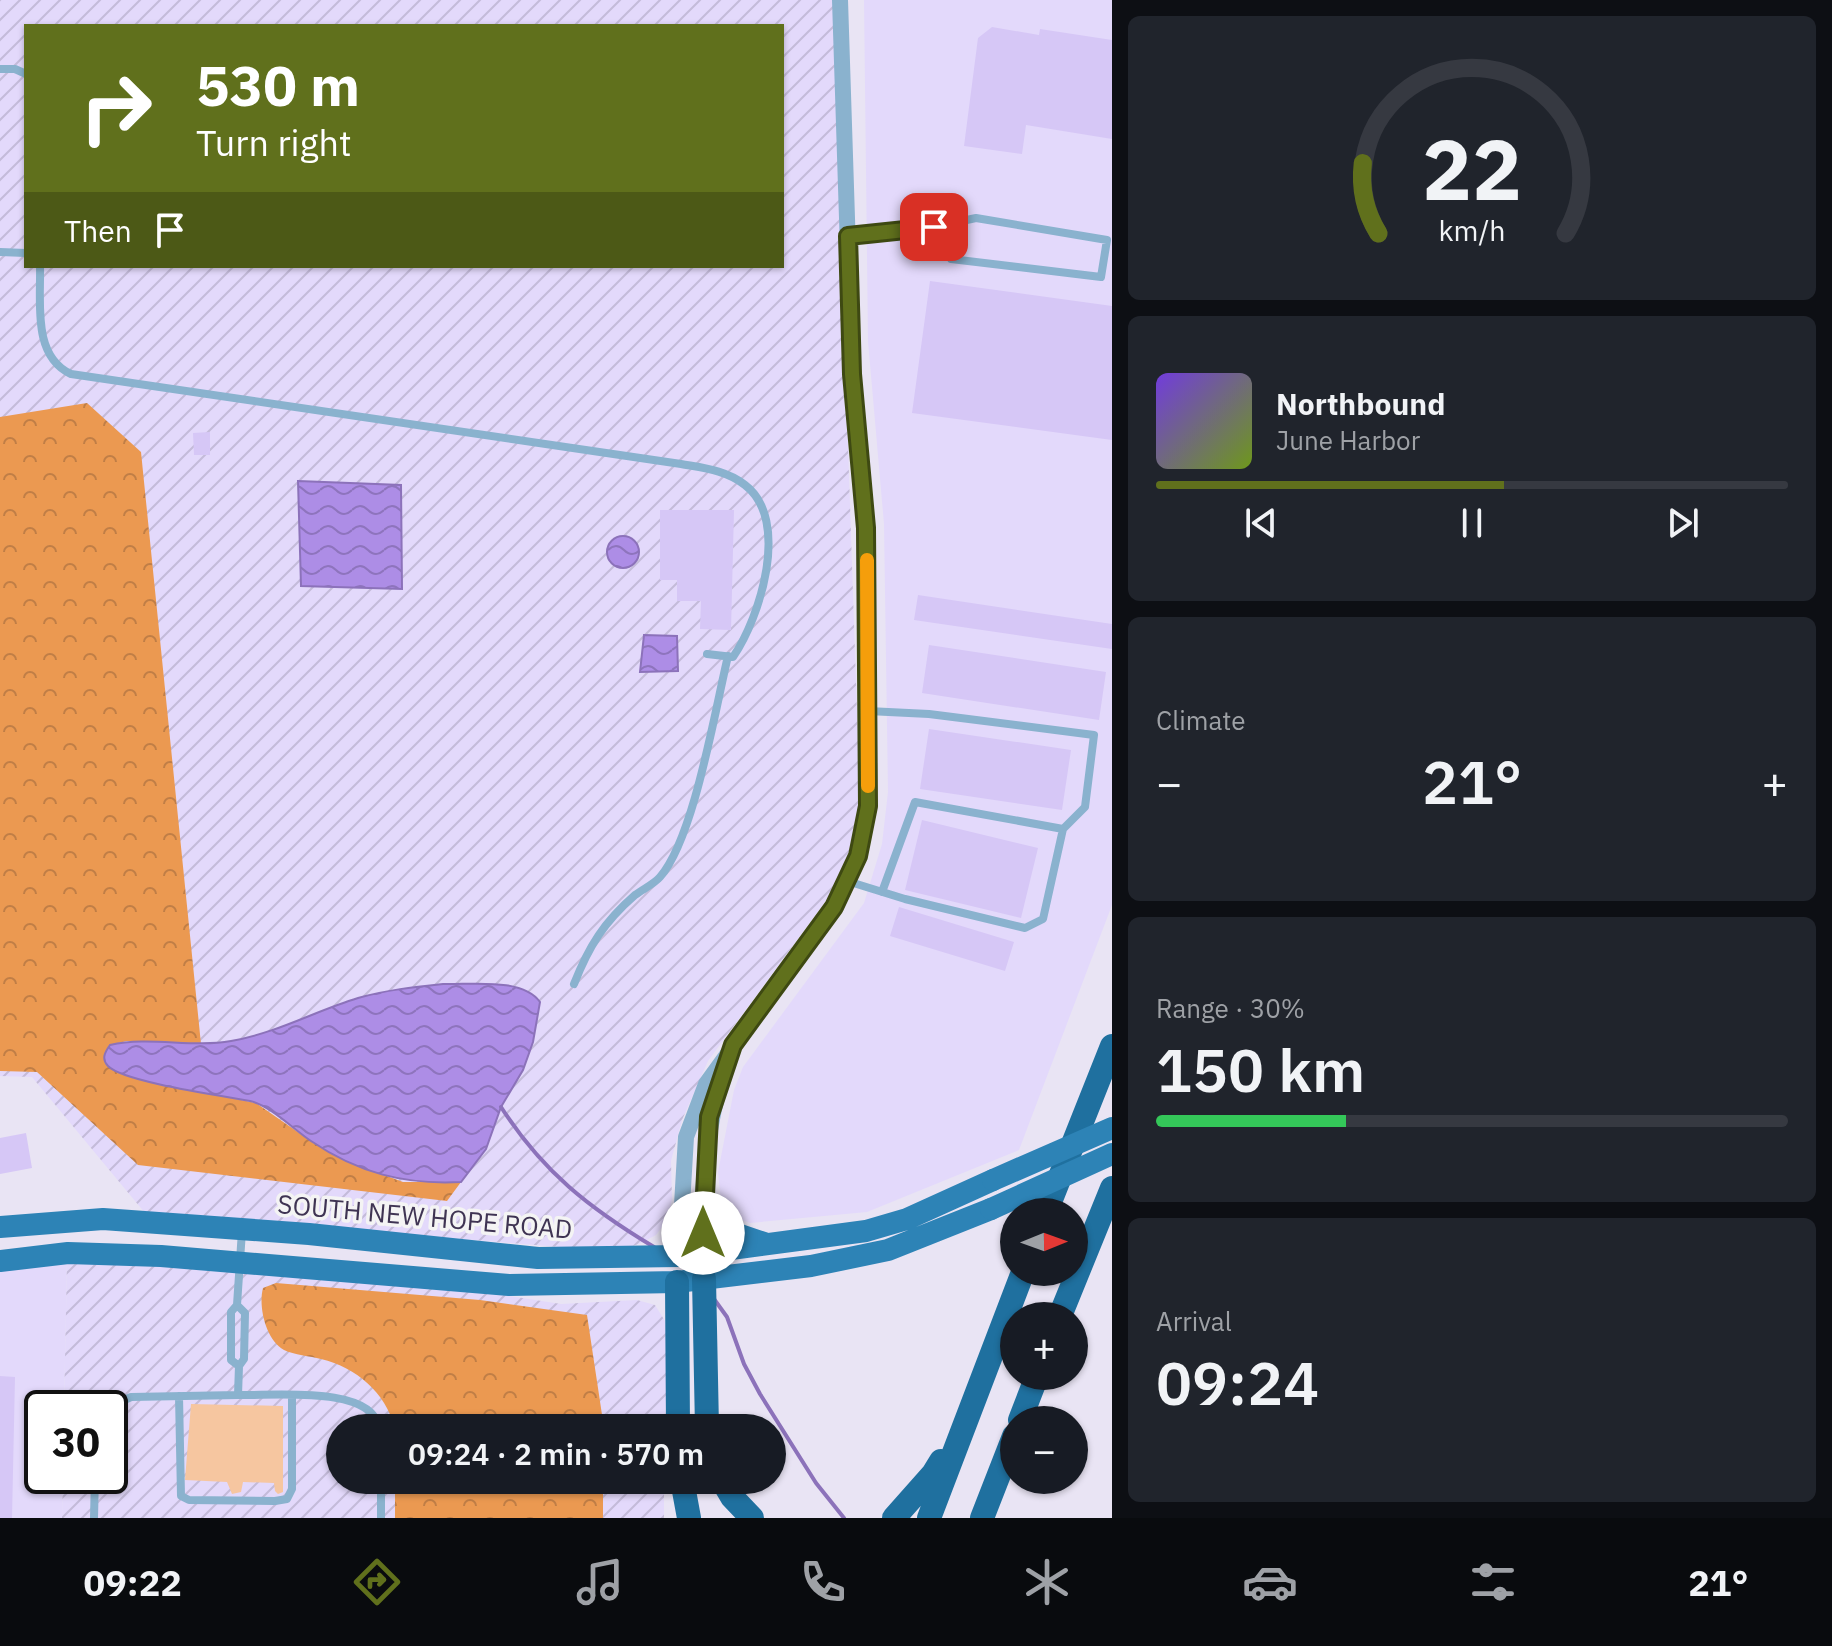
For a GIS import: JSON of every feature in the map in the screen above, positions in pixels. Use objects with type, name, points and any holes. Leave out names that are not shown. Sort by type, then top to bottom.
[{"type":"highway","points":[[1052,1198],[1112,1046]]},
{"type":"highway","points":[[1066,1302],[1112,1188]]},
{"type":"highway","points":[[1112,1215],[1112,1232]]},
{"type":"highway","points":[[704,1279],[707,1414]]},
{"type":"highway","points":[[677,1282],[678,1414]]},
{"type":"highway","points":[[929,1518],[1017,1286]]},
{"type":"highway","points":[[894,1518],[933,1474],[968,1410]]},
{"type":"highway","points":[[982,1518],[1000,1472]]},
{"type":"highway","points":[[685,1494],[689,1518]]},
{"type":"highway","points":[[730,1494],[752,1518]]},
{"type":"main road","name":"SOUTH NEW HOPE ROAD","points":[[0,1227],[103,1219],[242,1229],[538,1258],[679,1256],[866,1231],[907,1219],[1112,1128]]},
{"type":"main road","points":[[0,1261],[68,1253],[240,1263],[509,1285],[677,1282],[811,1266],[888,1250],[991,1209],[1112,1154]]},
{"type":"main road","points":[[702,1205],[734,1233],[769,1245]]},
{"type":"main road","points":[[703,1253],[704,1279]]},
{"type":"main road","points":[[677,1282],[679,1256]]},
{"type":"street","points":[[679,1256],[686,1137],[706,1084],[834,907],[858,856],[868,806],[866,528],[852,374],[840,0]]},
{"type":"street","points":[[703,1253],[702,1205],[709,1117],[733,1045]]},
{"type":"lane","points":[[0,69],[15,69],[24,73]]},
{"type":"lane","points":[[848,236],[934,227],[976,218],[1107,240],[1101,277],[951,259],[934,227]]},
{"type":"lane","points":[[0,252],[24,253]]},
{"type":"lane","points":[[40,268],[41,328],[46,350],[56,367],[71,374],[722,472],[747,486],[764,512],[769,531],[765,575],[748,635],[733,657],[707,654]]},
{"type":"lane","points":[[574,984],[594,938],[635,895],[660,878],[676,851],[699,782],[728,656]]},
{"type":"lane","points":[[847,881],[1025,928],[1043,919],[1063,829],[1085,807],[1094,735],[929,714],[868,711]]},
{"type":"lane","points":[[882,892],[915,802],[1063,829]]},
{"type":"lane","points":[[239,1366],[231,1360],[231,1312],[237,1305],[242,1229]]},
{"type":"lane","points":[[237,1305],[245,1313],[244,1359],[239,1366],[238,1395]]},
{"type":"lane","points":[[128,1398],[238,1395],[348,1398],[361,1402],[372,1414]]},
{"type":"lane","points":[[179,1396],[181,1496],[189,1500],[261,1501],[287,1499],[292,1489],[292,1397]]},
{"type":"lane","points":[[94,1518],[95,1494]]},
{"type":"lane","points":[[381,1494],[381,1518]]},
{"type":"shaded area","points":[[0,0],[833,0],[860,801],[851,846],[836,887],[708,1061],[682,1120],[671,1161],[672,1199],[668,1219],[656,1235],[618,1250],[145,1213],[32,1077],[0,1076]]},
{"type":"shaded area","points":[[864,0],[1112,0],[1112,905],[1019,1150],[867,1212],[750,1223],[734,1217],[721,1202],[718,1172],[734,1090],[743,1067],[864,903],[882,844],[888,792],[884,524],[868,341]]},
{"type":"shaded area","points":[[67,1261],[64,1390],[24,1390],[24,1494],[63,1494],[62,1518],[0,1518],[0,1268]]},
{"type":"shaded area","points":[[67,1261],[157,1263],[497,1294],[561,1304],[637,1300],[655,1305],[665,1321],[668,1344],[666,1414],[326,1414],[326,1494],[664,1494],[664,1518],[62,1518],[63,1494],[128,1494],[128,1390],[64,1390]]},
{"type":"shaded area","points":[[191,1404],[283,1406],[283,1492],[278,1494],[275,1491],[274,1483],[243,1482],[241,1492],[232,1494],[227,1482],[185,1480]]},
{"type":"green space","points":[[87,403],[141,452],[201,1044],[127,1041],[110,1045],[133,1078],[256,1103],[315,1144],[349,1162],[403,1182],[461,1182],[447,1201],[138,1165],[37,1072],[0,1071],[0,417]]},
{"type":"green space","points":[[276,1283],[480,1300],[587,1315],[602,1414],[390,1414],[377,1393],[358,1375],[334,1363],[288,1352],[278,1345],[265,1322],[263,1288]]},
{"type":"green space","points":[[395,1494],[603,1494],[603,1518],[395,1518]]},
{"type":"water","points":[[298,481],[401,485],[402,589],[301,586]]},
{"type":"water","points":[[623,536],[635,540],[639,552],[635,564],[623,568],[611,564],[607,552],[611,540]]},
{"type":"water","points":[[644,635],[677,636],[678,671],[640,672]]},
{"type":"water","points":[[443,984],[509,986],[532,994],[540,1002],[533,1042],[523,1070],[501,1107],[486,1149],[461,1182],[401,1179],[364,1169],[329,1152],[258,1104],[133,1078],[108,1066],[104,1058],[110,1045],[231,1041],[264,1033],[358,998]]},
{"type":"building","points":[[992,27],[1039,35],[1040,29],[1112,40],[1112,139],[1026,125],[1022,154],[964,146],[978,38]]},
{"type":"building","points":[[930,281],[1112,306],[1112,440],[912,413]]},
{"type":"building","points":[[210,432],[210,455],[194,455],[193,433]]},
{"type":"building","points":[[660,510],[734,510],[731,630],[700,629],[701,601],[677,601],[677,580],[660,580]]},
{"type":"building","points":[[918,595],[1112,624],[1112,649],[914,620]]},
{"type":"building","points":[[929,645],[1106,672],[1099,720],[922,693]]},
{"type":"building","points":[[929,729],[1071,750],[1062,810],[920,789]]},
{"type":"building","points":[[922,820],[1038,848],[1021,918],[905,890]]},
{"type":"building","points":[[899,907],[1014,942],[1005,971],[890,936]]},
{"type":"building","points":[[26,1133],[32,1168],[0,1174],[0,1138]]},
{"type":"building","points":[[0,1376],[15,1377],[12,1518],[0,1518]]},
{"type":"waterway","points":[[501,1107],[533,1151],[569,1187],[654,1247]]},
{"type":"waterway","points":[[714,1299],[727,1317],[744,1364],[760,1394],[816,1483],[844,1518]]},
{"type":"slow traffic","points":[[867,560],[868,786]]},
{"type":"route","points":[[703,1233],[703,1173],[709,1117],[733,1045],[834,907],[858,856],[868,806],[866,528],[852,374],[848,236],[934,227]]}]
